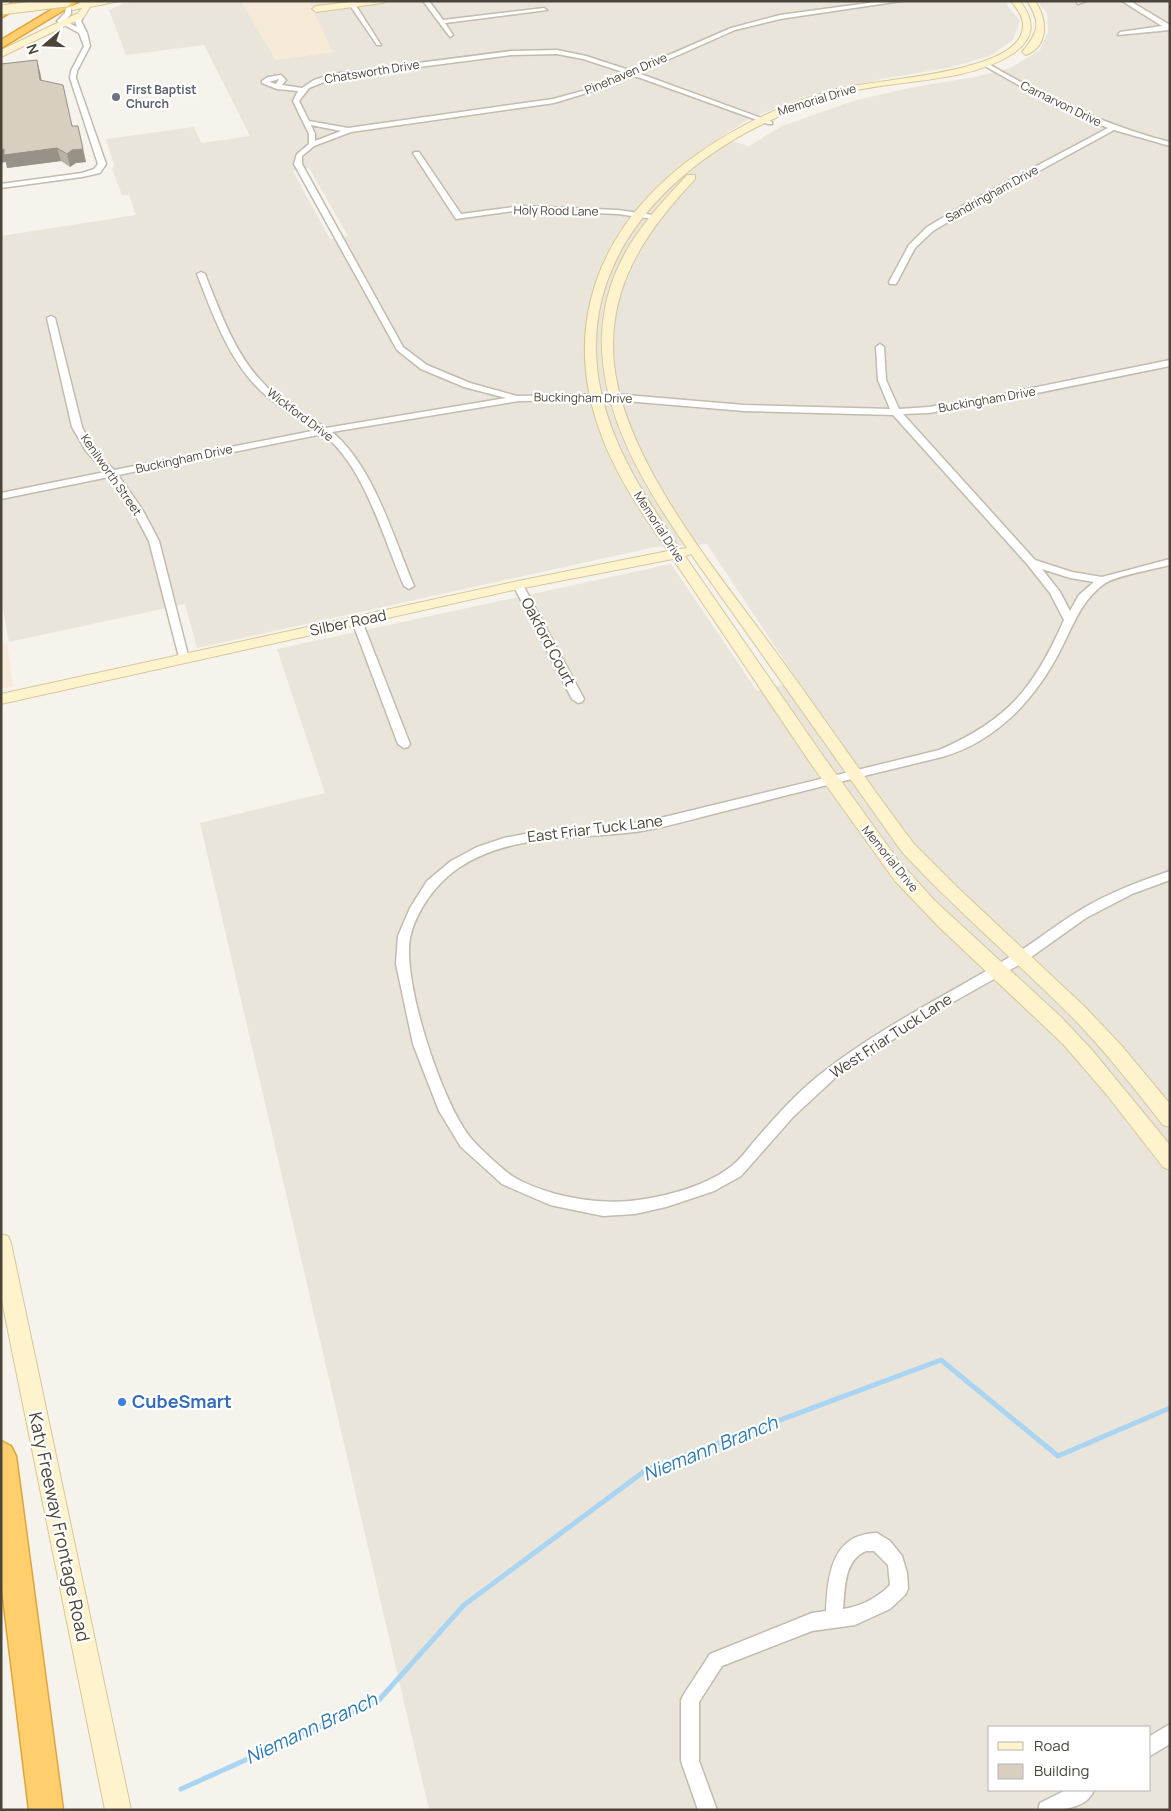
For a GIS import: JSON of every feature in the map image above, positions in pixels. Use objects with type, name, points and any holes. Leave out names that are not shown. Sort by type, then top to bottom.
[{"type":"highway","points":[[4,18],[23,1]]},
{"type":"highway","points":[[4,18],[46,1]]},
{"type":"highway","points":[[1,36],[73,4]]},
{"type":"highway","points":[[1,45],[73,4]]},
{"type":"highway","points":[[1,1456],[46,1810]]},
{"type":"main road","points":[[1,10],[115,1]]},
{"type":"main road","points":[[316,9],[351,3],[382,1]]},
{"type":"main road","name":"Memorial Drive","points":[[989,66],[1013,50],[1023,41],[1027,34],[1028,18],[1015,1]]},
{"type":"main road","name":"Memorial Drive","points":[[1030,1],[1041,16],[1041,31],[1038,39],[1015,60],[790,106],[766,121],[694,174],[653,217],[634,244],[612,296],[606,338],[608,362],[614,397],[640,465],[695,550],[908,848],[935,878],[1076,1011],[1107,1043],[1145,1086],[1170,1119]]},
{"type":"main road","points":[[1,54],[81,15],[85,10],[73,4],[4,18]]},
{"type":"main road","name":"Memorial Drive","points":[[766,121],[712,149],[671,181],[639,215],[611,257],[596,295],[589,340],[591,369],[596,397],[616,456],[676,554],[882,853],[933,910],[999,970],[1087,1057],[1170,1161]]},
{"type":"main road","points":[[596,295],[612,296]]},
{"type":"main road","name":"Silber Road","points":[[1,699],[518,585],[695,550]]},
{"type":"main road","points":[[765,683],[787,678]]},
{"type":"main road","name":"Katy Freeway Frontage Road","points":[[1,1244],[118,1810]]},
{"type":"street","points":[[426,1],[450,35]]},
{"type":"street","name":"Pinehaven Drive","points":[[312,145],[350,130],[554,101],[588,91],[680,50],[733,29],[755,23],[818,12],[898,1]]},
{"type":"street","points":[[1078,2],[1083,1]]},
{"type":"street","points":[[1125,1],[1169,28]]},
{"type":"street","points":[[351,3],[379,44]]},
{"type":"street","points":[[73,4],[68,14],[60,20],[63,24],[84,33]]},
{"type":"street","points":[[442,22],[544,10]]},
{"type":"street","points":[[1,186],[82,175],[97,171],[102,164],[73,78],[74,71],[87,46],[84,33],[78,21],[81,15]]},
{"type":"street","points":[[1120,34],[1169,28]]},
{"type":"street","name":"Chatsworth Drive","points":[[302,90],[316,81],[333,76],[536,51],[576,55],[766,121]]},
{"type":"street","name":"Carnarvon Drive","points":[[989,66],[1049,101],[1080,116],[1113,128],[1170,144]]},
{"type":"street","points":[[278,86],[302,90],[296,101],[312,134],[312,145],[299,155],[298,164],[400,348],[424,367],[467,385],[519,398]]},
{"type":"street","name":"Pinehaven Drive","points":[[306,122],[350,130]]},
{"type":"street","name":"Sandringham Drive","points":[[893,282],[912,246],[930,229],[964,208],[1113,128]]},
{"type":"street","name":"Holy Rood Lane","points":[[417,154],[458,217],[521,208],[618,212],[653,217]]},
{"type":"street","name":"Wickford Drive","points":[[202,274],[222,328],[249,374],[278,402],[324,431],[341,446],[361,477],[409,586]]},
{"type":"street","name":"Kenilworth Street","points":[[51,318],[78,427],[90,449],[112,474],[137,509],[154,541],[184,659]]},
{"type":"street","points":[[880,347],[882,380],[896,412],[1031,562],[1055,592],[1069,620]]},
{"type":"street","name":"Buckingham Drive","points":[[1,496],[324,431],[519,398],[614,397],[744,408],[896,412],[928,410],[1008,396],[1170,364]]},
{"type":"street","points":[[1031,562],[1070,575],[1102,580]]},
{"type":"street","name":"East Friar Tuck Lane","points":[[489,1164],[466,1143],[446,1111],[420,1044],[402,964],[404,936],[416,908],[431,884],[455,864],[481,850],[504,842],[525,838],[644,826],[942,753],[970,742],[1011,714],[1037,684],[1069,620],[1083,597],[1102,580],[1170,562]]},
{"type":"street","name":"Oakford Court","points":[[518,585],[578,700]]},
{"type":"street","points":[[357,621],[404,744]]},
{"type":"street","name":"West Friar Tuck Lane","points":[[489,1164],[507,1180],[550,1199],[603,1209],[635,1207],[666,1201],[709,1186],[736,1172],[788,1113],[830,1074],[925,1011],[1019,958],[1082,915],[1128,891],[1170,875]]},
{"type":"street","points":[[708,1810],[690,1761],[690,1700],[716,1660],[812,1622],[834,1619],[855,1616],[884,1602],[898,1589],[899,1566],[891,1552],[877,1542],[860,1544],[846,1554],[837,1577],[834,1619]]},
{"type":"street","points":[[1151,1747],[1170,1733]]},
{"type":"street","points":[[1048,1810],[1084,1791]]},
{"type":"shaded area","points":[[141,1],[241,1],[276,60],[313,12],[309,1],[1004,1],[1020,21],[1013,40],[990,56],[948,68],[882,79],[803,97],[749,119],[720,138],[749,146],[782,126],[856,100],[914,87],[975,77],[1010,68],[1040,50],[1048,32],[1047,13],[1037,1],[1170,1],[1170,1810],[429,1810],[200,823],[325,793],[277,649],[671,564],[757,691],[798,681],[707,544],[655,547],[197,648],[185,604],[9,642],[1,599],[1,236],[136,215],[129,195],[122,195],[112,169],[114,165],[106,139],[194,127],[201,143],[250,136],[204,45],[126,55],[109,10],[125,3]],"holes":[[[309,168],[348,236],[330,239],[293,171]]]},
{"type":"shaded area","points":[[241,1],[309,1],[333,52],[276,60]]},
{"type":"shaded area","points":[[7,643],[13,687],[1,688],[1,644]]},
{"type":"building","points":[[37,60],[40,80],[63,85],[72,126],[78,126],[83,149],[72,150],[67,154],[57,148],[4,155],[4,149],[1,150],[1,64]]},
{"type":"waterway","name":"Niemann Branch","points":[[181,1789],[379,1700],[464,1605],[646,1470],[941,1360],[1058,1456],[1170,1408]]},
{"type":"place","name":"First Baptist Church","points":[[116,97]]},
{"type":"place","name":"CubeSmart","points":[[122,1402]]}]
